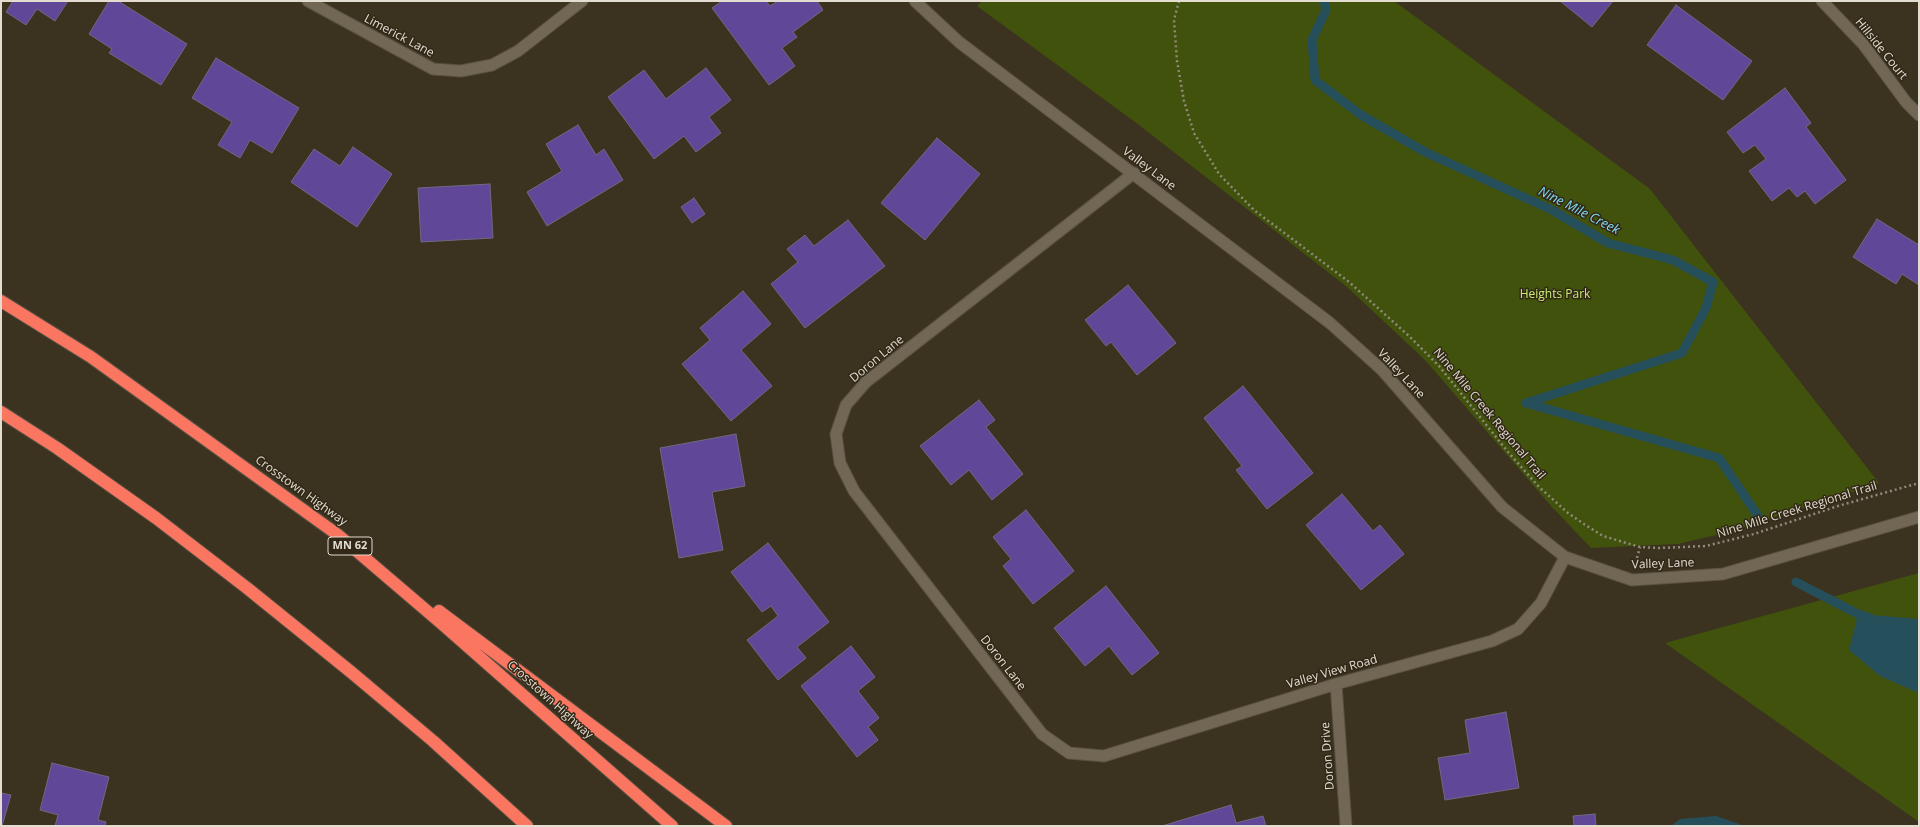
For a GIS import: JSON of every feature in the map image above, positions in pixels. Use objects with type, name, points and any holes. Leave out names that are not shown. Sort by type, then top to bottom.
[{"type":"highway","name":"Crosstown Highway","points":[[1,301],[91,357],[338,535],[441,622],[672,826]]},
{"type":"highway","points":[[1,412],[57,448],[156,518],[247,588],[433,741],[527,826]]},
{"type":"highway","points":[[338,535],[726,826]]},
{"type":"street","name":"Limerick Lane","points":[[308,1],[433,69],[461,71],[492,65],[518,52],[582,1]]},
{"type":"street","name":"Valley Lane","points":[[915,1],[959,42],[1134,173],[1330,323],[1382,370],[1502,507],[1565,557],[1632,580],[1723,574],[1919,517]]},
{"type":"street","name":"Hillside Court","points":[[1822,1],[1863,44],[1906,102],[1919,115]]},
{"type":"street","name":"Doron Lane","points":[[1069,753],[1042,734],[854,491],[840,463],[836,434],[846,405],[866,382],[1134,173]]},
{"type":"street","name":"Valley View Road","points":[[1069,753],[1104,756],[1336,684],[1492,641],[1518,629],[1541,603],[1565,557]]},
{"type":"street","name":"Doron Drive","points":[[1336,684],[1346,826]]},
{"type":"path","name":"Nine Mile Creek Regional Trail","points":[[1179,1],[1174,20],[1177,61],[1184,101],[1194,132],[1219,174],[1240,197],[1266,219],[1349,282],[1409,336],[1439,366],[1508,452],[1539,487],[1568,513],[1603,536],[1640,547],[1660,548],[1706,546],[1754,534],[1838,506],[1919,483]]},
{"type":"green space","name":"Heights Park","points":[[982,1],[1394,1],[1650,189],[1879,483],[1733,531],[1678,544],[1591,548],[1551,506],[1425,360],[1347,287],[1139,125],[977,6]]},
{"type":"green space","points":[[1919,573],[1919,822],[1665,643]]},
{"type":"water","points":[[1858,614],[1919,619],[1919,693],[1880,676],[1849,650]]},
{"type":"water","points":[[1716,816],[1745,826],[1671,826],[1680,819]]},
{"type":"building","points":[[13,1],[68,1],[55,21],[37,9],[26,25],[6,12]]},
{"type":"building","points":[[109,1],[118,1],[187,44],[161,85],[109,53],[112,49],[89,34]]},
{"type":"building","points":[[722,1],[766,1],[770,6],[778,1],[817,1],[823,10],[793,32],[797,37],[782,48],[795,66],[769,85],[712,8]]},
{"type":"building","points":[[1560,1],[1613,1],[1592,27]]},
{"type":"building","points":[[1676,5],[1752,61],[1723,100],[1647,45]]},
{"type":"building","points":[[216,58],[299,108],[272,153],[250,140],[240,158],[218,145],[232,122],[192,98]]},
{"type":"building","points":[[706,68],[731,100],[709,117],[721,133],[696,152],[684,136],[654,159],[608,97],[644,70],[666,99]]},
{"type":"building","points":[[1785,88],[1811,123],[1806,127],[1846,180],[1815,204],[1805,191],[1797,197],[1789,188],[1772,201],[1749,171],[1766,159],[1755,145],[1743,153],[1727,132]]},
{"type":"building","points":[[578,125],[596,155],[604,149],[623,180],[547,226],[527,192],[562,171],[546,144]]},
{"type":"building","points":[[937,138],[980,174],[925,240],[881,203]]},
{"type":"building","points":[[353,147],[392,174],[357,227],[291,182],[314,149],[340,166]]},
{"type":"building","points":[[490,184],[493,238],[421,242],[418,188]]},
{"type":"building","points":[[694,198],[705,214],[692,223],[681,207]]},
{"type":"building","points":[[1877,219],[1919,245],[1919,285],[1902,274],[1896,284],[1853,257]]},
{"type":"building","points":[[848,220],[885,266],[805,328],[771,284],[798,262],[787,249],[805,235],[814,246]]},
{"type":"building","points":[[1128,285],[1176,343],[1137,375],[1111,342],[1106,346],[1085,320]]},
{"type":"building","points":[[743,291],[771,324],[741,350],[772,386],[731,421],[682,364],[710,340],[700,328]]},
{"type":"building","points":[[1243,386],[1313,473],[1267,509],[1236,470],[1242,466],[1204,418]]},
{"type":"building","points":[[979,400],[995,420],[986,427],[1023,474],[992,500],[969,470],[951,485],[920,446]]},
{"type":"building","points":[[736,434],[745,486],[712,492],[723,550],[679,558],[660,448]]},
{"type":"building","points":[[1342,494],[1373,531],[1380,525],[1404,554],[1361,590],[1306,525]]},
{"type":"building","points":[[1026,510],[1074,571],[1033,604],[1003,566],[1011,559],[993,537]]},
{"type":"building","points":[[768,543],[829,622],[797,647],[806,658],[778,680],[747,640],[778,616],[771,606],[762,612],[731,572]]},
{"type":"building","points":[[1106,586],[1159,653],[1132,675],[1109,646],[1085,666],[1054,628]]},
{"type":"building","points":[[851,646],[875,677],[858,691],[879,718],[868,727],[878,740],[857,757],[801,686]]},
{"type":"building","points":[[1506,712],[1519,788],[1445,800],[1438,758],[1470,753],[1465,720]]},
{"type":"building","points":[[52,763],[109,777],[98,820],[106,822],[105,826],[55,826],[58,815],[40,810]]},
{"type":"building","points":[[1,793],[11,795],[2,826],[1,826]]},
{"type":"building","points":[[1231,805],[1236,823],[1263,816],[1266,826],[1162,826]]},
{"type":"building","points":[[1595,814],[1596,826],[1574,826],[1573,816]]},
{"type":"waterway","name":"Nine Mile Creek","points":[[1324,1],[1326,10],[1312,40],[1315,80],[1361,115],[1425,152],[1552,210],[1608,243],[1673,260],[1713,282],[1706,308],[1682,353],[1526,403],[1719,458],[1758,516]]},
{"type":"waterway","name":"Nine Mile Creek","points":[[1796,582],[1858,614],[1870,618]]}]
